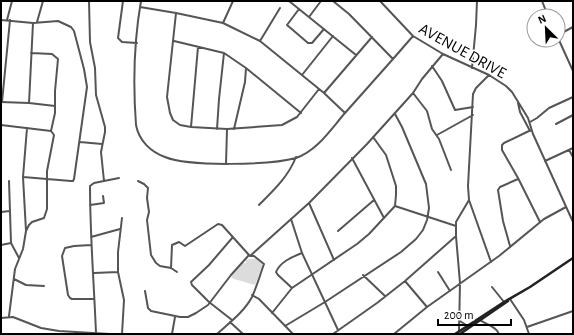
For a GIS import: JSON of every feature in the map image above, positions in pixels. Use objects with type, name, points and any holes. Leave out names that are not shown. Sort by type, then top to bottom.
[{"type":"main road","points":[[469,326],[573,258]]},
{"type":"main road","points":[[455,334],[510,299]]},
{"type":"street","points":[[12,1],[8,20],[2,102],[55,106]]},
{"type":"street","points":[[37,22],[42,1]]},
{"type":"street","points":[[89,1],[90,36],[95,68],[96,95],[105,127],[100,152],[103,162],[104,181]]},
{"type":"street","points":[[123,1],[118,38],[122,42],[136,43]]},
{"type":"street","points":[[141,1],[136,43],[137,131],[143,142],[150,148],[166,158],[182,161],[226,164],[280,161],[296,158],[310,150],[322,139],[413,36]]},
{"type":"street","points":[[223,24],[233,1]]},
{"type":"street","points":[[289,1],[356,55]]},
{"type":"street","points":[[310,17],[321,1]]},
{"type":"street","points":[[333,1],[372,37],[392,59]]},
{"type":"street","name":"AVENUE DRIVE","points":[[380,1],[413,36],[443,54],[489,75],[506,86],[518,101]]},
{"type":"street","points":[[472,68],[477,1]]},
{"type":"street","points":[[140,7],[176,13],[223,24],[260,41],[320,89],[345,113]]},
{"type":"street","points":[[260,41],[280,8]]},
{"type":"street","points":[[299,9],[288,23],[288,26],[308,43],[312,43],[324,29]]},
{"type":"street","points":[[176,13],[167,97],[168,106],[173,120],[180,125],[217,129],[282,125],[292,121],[301,113],[320,89]]},
{"type":"street","points":[[1,20],[33,23],[58,21],[71,27],[74,31],[84,69],[86,87],[78,162],[73,181],[23,177]]},
{"type":"street","points":[[29,103],[33,23]]},
{"type":"street","points":[[302,75],[333,36]]},
{"type":"street","points":[[324,93],[372,37]]},
{"type":"street","points":[[174,41],[224,53],[246,68],[301,113]]},
{"type":"street","points":[[191,127],[198,46]]},
{"type":"street","points":[[563,48],[573,71]]},
{"type":"street","points":[[26,231],[32,222],[44,218],[47,209],[46,179],[54,135],[51,131],[55,113],[55,91],[58,59],[52,54],[31,53]]},
{"type":"street","points":[[217,129],[218,100],[224,53]]},
{"type":"street","points":[[145,291],[148,308],[151,311],[175,317],[188,317],[208,305],[250,255],[309,204],[373,137],[414,93],[422,79],[443,54]]},
{"type":"street","points":[[432,66],[442,81],[455,110],[473,107]]},
{"type":"street","points":[[234,129],[245,82],[246,68]]},
{"type":"street","points":[[489,75],[474,91],[468,186],[469,200],[491,262]]},
{"type":"street","points":[[414,93],[425,108],[432,128],[437,135],[451,170]]},
{"type":"street","points":[[530,122],[549,108],[573,97]]},
{"type":"street","points":[[518,101],[530,122],[533,134],[573,222]]},
{"type":"street","points":[[518,101],[520,112],[529,130],[533,134]]},
{"type":"street","points":[[285,326],[325,302],[363,275],[400,252],[416,239],[423,230],[428,218],[429,201],[426,184],[395,113]]},
{"type":"street","points":[[437,135],[473,115]]},
{"type":"street","points":[[556,124],[573,115]]},
{"type":"street","points":[[1,125],[51,131]]},
{"type":"street","points":[[9,316],[15,269],[23,249],[26,231],[23,177],[27,128]]},
{"type":"street","points":[[226,164],[228,129]]},
{"type":"street","points":[[529,130],[504,143],[502,145],[502,150],[540,222]]},
{"type":"street","points":[[272,313],[292,288],[357,244],[395,206],[396,186],[386,155],[373,137]]},
{"type":"street","points":[[80,142],[102,144]]},
{"type":"street","points":[[545,161],[573,148]]},
{"type":"street","points":[[569,150],[573,157]]},
{"type":"street","points":[[259,205],[283,181],[296,158]]},
{"type":"street","points":[[352,158],[384,218]]},
{"type":"street","points":[[94,333],[94,274],[91,245],[90,186],[94,183],[119,178]]},
{"type":"street","points":[[510,246],[503,221],[498,190],[500,187],[518,178]]},
{"type":"street","points":[[9,181],[11,243],[19,258]]},
{"type":"street","points":[[138,181],[148,188],[147,198],[149,212],[147,220],[151,255],[160,266],[171,268],[176,272]]},
{"type":"street","points":[[90,205],[104,203],[103,196]]},
{"type":"street","points":[[338,231],[374,200]]},
{"type":"street","points":[[460,332],[460,283],[456,222],[469,200]]},
{"type":"street","points":[[309,204],[334,260]]},
{"type":"street","points":[[395,206],[456,226]]},
{"type":"street","points":[[394,334],[427,307],[491,262],[540,222],[566,207]]},
{"type":"street","points":[[1,212],[10,212]]},
{"type":"street","points":[[122,218],[118,252],[118,272],[124,300],[122,334]]},
{"type":"street","points":[[291,219],[302,254],[338,331]]},
{"type":"street","points":[[171,268],[171,247],[173,244],[179,242],[185,246],[218,224],[222,225],[250,255],[254,256],[264,264],[252,295],[240,313],[217,334]]},
{"type":"street","points":[[91,237],[120,230]]},
{"type":"street","points":[[333,334],[405,281],[456,236]]},
{"type":"street","points":[[232,320],[210,302],[192,285],[191,282],[209,265],[233,237]]},
{"type":"street","points":[[1,258],[1,246],[11,243]]},
{"type":"street","points":[[91,245],[65,248],[62,256],[68,295],[70,298],[72,300],[94,299]]},
{"type":"street","points":[[292,288],[276,272],[286,261],[302,254]]},
{"type":"street","points":[[94,274],[118,272]]},
{"type":"street","points":[[438,272],[450,291]]},
{"type":"street","points":[[363,275],[385,296]]},
{"type":"street","points":[[14,279],[26,284],[44,286]]},
{"type":"street","points":[[405,281],[427,307]]},
{"type":"street","points":[[492,286],[504,302]]},
{"type":"street","points":[[252,295],[259,299],[293,334]]},
{"type":"street","points":[[510,299],[527,327],[529,334]]},
{"type":"street","points":[[527,327],[573,311]]},
{"type":"street","points":[[1,318],[9,316],[41,328],[71,332],[110,334]]},
{"type":"street","points":[[172,334],[175,317]]},
{"type":"street","points":[[480,320],[495,327],[499,334]]},
{"type":"street","points":[[460,321],[469,326]]},
{"type":"street","points":[[230,322],[243,334]]},
{"type":"shaded area","points":[[256,259],[263,264],[255,285],[231,277],[242,263],[246,263],[246,260]]}]
